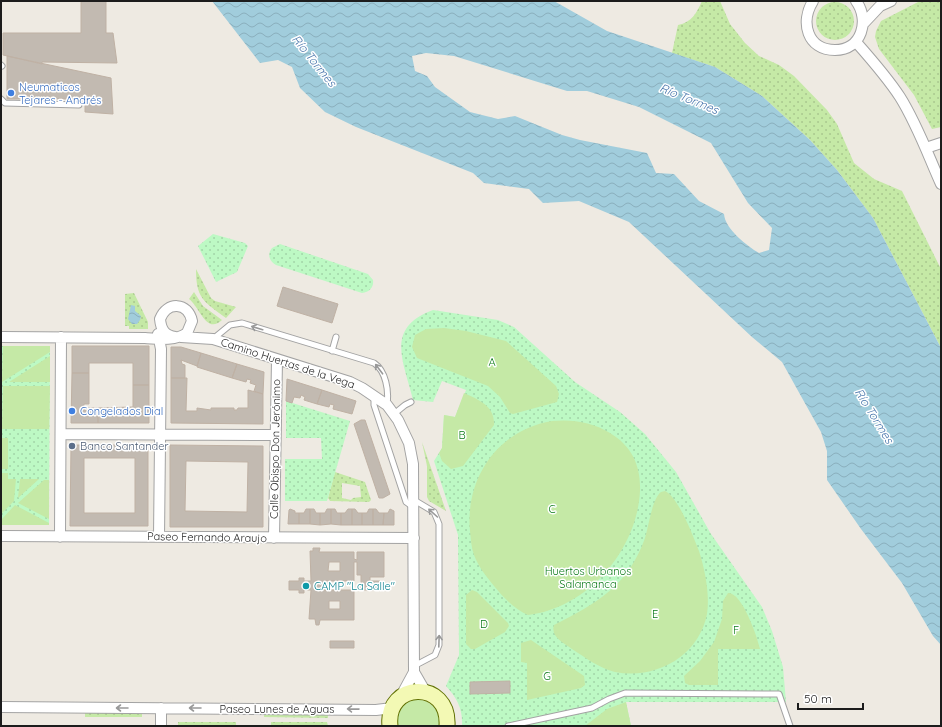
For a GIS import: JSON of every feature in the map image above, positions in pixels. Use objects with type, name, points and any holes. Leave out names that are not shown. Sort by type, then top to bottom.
[{"type":"main road","points":[[390,726],[390,716],[396,703],[412,692],[425,691],[435,696],[443,704],[448,714],[448,726]]},
{"type":"street","points":[[812,1],[807,10],[805,21],[808,32],[814,42],[824,48],[835,50],[846,48],[856,42],[862,33],[864,24],[862,9],[856,1]]},
{"type":"street","points":[[864,24],[880,6],[891,1]]},
{"type":"street","points":[[856,42],[900,98],[926,148],[941,184]]},
{"type":"street","points":[[926,148],[941,143]]},
{"type":"street","points":[[145,338],[152,335],[165,310],[174,306],[180,306],[188,311],[192,321],[189,331],[178,337],[165,333],[159,324]]},
{"type":"street","name":"Camino Huertas de la Vega","points":[[192,321],[210,338]]},
{"type":"street","points":[[159,324],[159,537]]},
{"type":"street","name":"Camino Huertas de la Vega","points":[[1,337],[145,338],[160,340],[178,337],[210,338],[350,382],[374,395],[387,405],[405,432],[412,454],[414,504],[414,669]]},
{"type":"street","points":[[60,537],[61,337]]},
{"type":"street","name":"Calle Obispo Don Jerónimo","points":[[274,538],[277,360]]},
{"type":"street","points":[[61,434],[275,435]]},
{"type":"street","name":"Paseo Fernando Araujo","points":[[1,536],[414,538]]},
{"type":"street","points":[[414,669],[425,691]]},
{"type":"street","points":[[396,703],[408,686],[414,669]]},
{"type":"street","name":"Paseo Lunes de Aguas","points":[[1,706],[376,710],[396,703]]},
{"type":"street","points":[[161,708],[161,726]]},
{"type":"lane","points":[[1,98],[5,103],[79,105]]},
{"type":"lane","points":[[210,338],[230,325],[242,323],[378,365],[383,376],[388,396],[387,405]]},
{"type":"lane","points":[[332,351],[336,337]]},
{"type":"lane","points":[[374,395],[374,405],[406,502],[434,512],[439,524],[439,645],[435,655],[414,669]]},
{"type":"lane","points":[[394,414],[405,405],[412,402]]},
{"type":"lane","points":[[508,726],[592,708],[625,693],[780,694],[790,726]]},
{"type":"green space","points":[[702,1],[720,1],[730,24],[745,43],[759,56],[779,65],[794,76],[827,110],[837,124],[854,163],[874,179],[902,191],[941,269],[941,348],[873,218],[837,170],[810,140],[762,96],[715,67],[672,53],[678,25],[687,22],[693,17]]},
{"type":"green space","points":[[920,1],[941,1],[941,127],[932,129],[914,95],[879,49],[875,37],[881,21]]},
{"type":"green space","points":[[831,2],[839,2],[849,7],[853,14],[853,28],[849,35],[839,40],[831,40],[821,35],[819,32],[816,25],[816,17],[821,7],[824,5]]},
{"type":"green space","points":[[213,234],[245,243],[248,246],[237,272],[216,282],[198,246]]},
{"type":"green space","points":[[280,244],[368,274],[373,280],[372,287],[367,292],[362,293],[276,265],[270,259],[269,255],[272,248]]},
{"type":"green space","points":[[196,269],[211,298],[215,301],[236,307],[226,318],[206,303],[202,298],[197,286]]},
{"type":"green space","points":[[194,292],[203,306],[222,320],[216,324],[207,322],[189,299]]},
{"type":"green space","points":[[134,293],[148,322],[148,329],[129,329],[129,326],[125,326],[125,294]]},
{"type":"green space","name":"Huertos Urbanos Salamanca","points":[[433,310],[498,320],[514,327],[575,382],[620,412],[645,434],[676,472],[711,534],[762,607],[772,631],[783,667],[786,702],[626,702],[631,726],[462,726],[458,704],[446,686],[459,655],[458,535],[434,461],[442,448],[444,415],[455,417],[466,390],[442,381],[433,402],[413,400],[402,360],[401,348],[403,336],[408,326],[418,317]]},
{"type":"green space","name":"A","points":[[444,328],[466,331],[506,341],[556,386],[559,394],[557,402],[513,414],[510,413],[500,397],[488,386],[417,358],[412,347],[415,335],[426,329]]},
{"type":"green space","points":[[1,346],[50,346],[49,525],[1,525]]},
{"type":"green space","points":[[3,346],[50,346],[50,352],[2,382]]},
{"type":"green space","points":[[50,356],[50,382],[9,382]]},
{"type":"green space","points":[[3,386],[50,386],[49,429],[2,429]]},
{"type":"green space","name":"B","points":[[464,393],[485,404],[489,408],[494,418],[494,425],[463,466],[451,469],[442,461],[439,453],[442,448],[444,415],[455,417]]},
{"type":"green space","points":[[286,401],[350,421],[327,501],[285,501],[285,459],[322,459],[321,438],[286,438]]},
{"type":"green space","name":"C","points":[[567,420],[582,422],[603,429],[618,438],[629,450],[637,465],[640,491],[637,513],[630,534],[619,554],[605,572],[589,588],[570,601],[550,610],[528,615],[518,610],[505,598],[482,571],[474,555],[472,546],[470,511],[473,493],[480,475],[489,460],[501,446],[516,435],[533,426],[552,421]]},
{"type":"green space","points":[[2,438],[8,438],[8,469],[2,469]]},
{"type":"green space","points":[[422,442],[446,511],[429,501],[427,497],[427,466]]},
{"type":"green space","points":[[335,472],[365,482],[371,500],[369,502],[330,501],[328,498]],"holes":[[[342,483],[360,486],[361,497],[353,498],[351,500],[342,498]]]},
{"type":"green space","points":[[1,473],[8,473],[8,479],[16,479],[14,501],[1,514]]},
{"type":"green space","points":[[20,479],[39,479],[18,498]]},
{"type":"green space","points":[[44,480],[49,480],[49,519],[18,503]]},
{"type":"green space","name":"E","points":[[665,491],[675,501],[680,509],[699,551],[706,582],[708,598],[707,614],[702,629],[695,642],[685,653],[673,662],[646,672],[630,674],[615,672],[593,662],[562,642],[554,633],[554,625],[584,609],[597,600],[620,581],[630,569],[645,538],[655,500],[661,492]]},
{"type":"green space","points":[[15,505],[49,523],[49,525],[1,525],[1,520]]},
{"type":"green space","name":"D","points":[[472,590],[477,592],[508,623],[509,626],[505,632],[475,649],[471,649],[466,644],[466,595]]},
{"type":"green space","name":"F","points":[[728,593],[733,595],[743,607],[752,625],[760,649],[718,649],[718,685],[689,685],[685,683],[684,676],[700,661],[714,642],[722,619],[723,601]]},
{"type":"green space","name":"G","points":[[531,640],[584,676],[585,685],[581,688],[527,700],[527,663],[521,662],[521,643]]},
{"type":"green space","points":[[413,699],[424,700],[433,706],[438,714],[439,726],[396,726],[402,706]]},
{"type":"green space","points":[[626,702],[631,726],[585,726],[607,709]]},
{"type":"green space","points":[[85,712],[142,713],[142,717],[85,717]]},
{"type":"green space","points":[[264,713],[328,714],[328,718],[264,717]]},
{"type":"green space","points":[[178,722],[236,722],[236,726],[178,726]]},
{"type":"green space","points":[[271,722],[327,722],[328,726],[271,726]]},
{"type":"water","name":"Río Tormes","points":[[212,1],[554,1],[607,31],[715,67],[762,96],[810,140],[837,170],[873,218],[941,348],[941,645],[933,636],[902,583],[861,529],[827,480],[827,451],[821,432],[782,362],[752,337],[629,222],[579,201],[543,203],[529,189],[484,183],[473,173],[356,127],[325,112],[300,88],[292,67],[278,60],[260,63]],"holes":[[[426,53],[454,56],[567,91],[587,91],[639,107],[711,143],[748,203],[772,228],[769,250],[759,253],[743,242],[732,231],[725,220],[724,214],[699,201],[674,174],[656,173],[647,153],[562,135],[515,116],[498,119],[470,112],[435,87],[427,76],[415,71],[412,56]]]},
{"type":"water","points":[[131,305],[135,306],[135,311],[141,316],[137,324],[132,324],[128,319]]},
{"type":"building","points":[[81,1],[106,1],[106,33],[113,33],[117,63],[42,62],[42,64],[3,55],[3,33],[81,33]]},
{"type":"building","points":[[7,56],[111,78],[113,114],[85,112],[85,99],[7,99]]},
{"type":"building","points":[[283,287],[338,304],[332,323],[277,306]]},
{"type":"building","points":[[72,346],[149,346],[149,385],[133,385],[133,363],[89,363],[89,373],[72,373]]},
{"type":"building","points":[[171,347],[181,347],[201,353],[197,366],[181,360],[182,364],[185,365],[185,378],[171,378]]},
{"type":"building","points":[[201,353],[237,364],[232,378],[197,367]]},
{"type":"building","points":[[237,364],[264,372],[263,394],[254,391],[256,385],[250,383],[251,380],[247,379],[246,382],[232,378]]},
{"type":"building","points":[[72,373],[89,373],[89,404],[84,404],[84,410],[87,410],[87,408],[98,408],[98,423],[71,423]]},
{"type":"building","points":[[171,378],[187,378],[186,411],[197,411],[197,408],[211,410],[211,408],[234,408],[234,410],[237,410],[238,408],[248,408],[248,390],[263,394],[263,424],[171,423]]},
{"type":"building","points":[[287,379],[322,390],[317,404],[304,400],[305,397],[301,395],[300,398],[294,397],[292,403],[286,401]]},
{"type":"building","points":[[133,385],[149,385],[149,423],[98,423],[98,408],[133,407]]},
{"type":"building","points":[[322,390],[356,401],[352,414],[333,409],[334,405],[330,404],[329,407],[317,404]]},
{"type":"building","points":[[361,420],[365,420],[390,494],[383,498],[379,498],[354,424]]},
{"type":"building","points":[[71,445],[148,445],[148,526],[70,526]],"holes":[[[84,458],[135,458],[135,513],[84,513]]]},
{"type":"building","points":[[170,445],[263,446],[263,527],[170,527]],"holes":[[[186,461],[248,462],[247,512],[185,511]]]},
{"type":"building","points":[[290,509],[295,511],[295,513],[299,513],[299,524],[288,524]]},
{"type":"building","points":[[306,509],[310,509],[310,524],[299,524],[299,513],[304,513]]},
{"type":"building","points":[[310,509],[314,509],[316,513],[320,513],[320,525],[310,524]]},
{"type":"building","points":[[327,509],[331,509],[331,524],[320,525],[320,513],[325,513]]},
{"type":"building","points":[[331,509],[335,509],[337,513],[341,513],[341,525],[331,524]]},
{"type":"building","points":[[348,509],[352,509],[352,525],[341,525],[341,513],[345,513]]},
{"type":"building","points":[[352,509],[355,509],[358,513],[362,513],[362,525],[352,525]]},
{"type":"building","points":[[369,509],[373,509],[373,525],[362,525],[362,513],[367,513]]},
{"type":"building","points":[[373,509],[376,509],[379,513],[384,513],[383,525],[373,525]]},
{"type":"building","points":[[390,509],[394,511],[394,525],[383,525],[384,513],[388,513]]},
{"type":"building","name":"CAMP \"La Salle\"","points":[[313,548],[320,548],[319,552],[354,552],[354,559],[357,560],[357,552],[384,552],[384,577],[370,577],[370,581],[380,581],[380,590],[361,590],[361,575],[357,575],[357,562],[354,562],[354,581],[324,581],[324,590],[354,590],[354,620],[320,620],[319,625],[316,625],[315,619],[309,619],[311,590],[304,590],[304,593],[299,593],[299,590],[289,590],[289,581],[299,581],[299,578],[304,578],[304,581],[311,581],[310,551],[313,551]],"holes":[[[329,562],[340,562],[340,571],[328,571]],[[329,601],[340,601],[340,609],[329,609]]]},
{"type":"building","points":[[330,641],[354,641],[354,648],[330,648]]},
{"type":"building","points":[[510,681],[510,693],[470,694],[470,682]]},
{"type":"place","name":"Neumaticos Tejares - Andrés","points":[[11,93]]},
{"type":"place","name":"Congelados Dial","points":[[72,411]]},
{"type":"place","name":"Banco Santander","points":[[72,446]]},
{"type":"place","name":"CAMP \"La Salle\"","points":[[306,586]]}]
